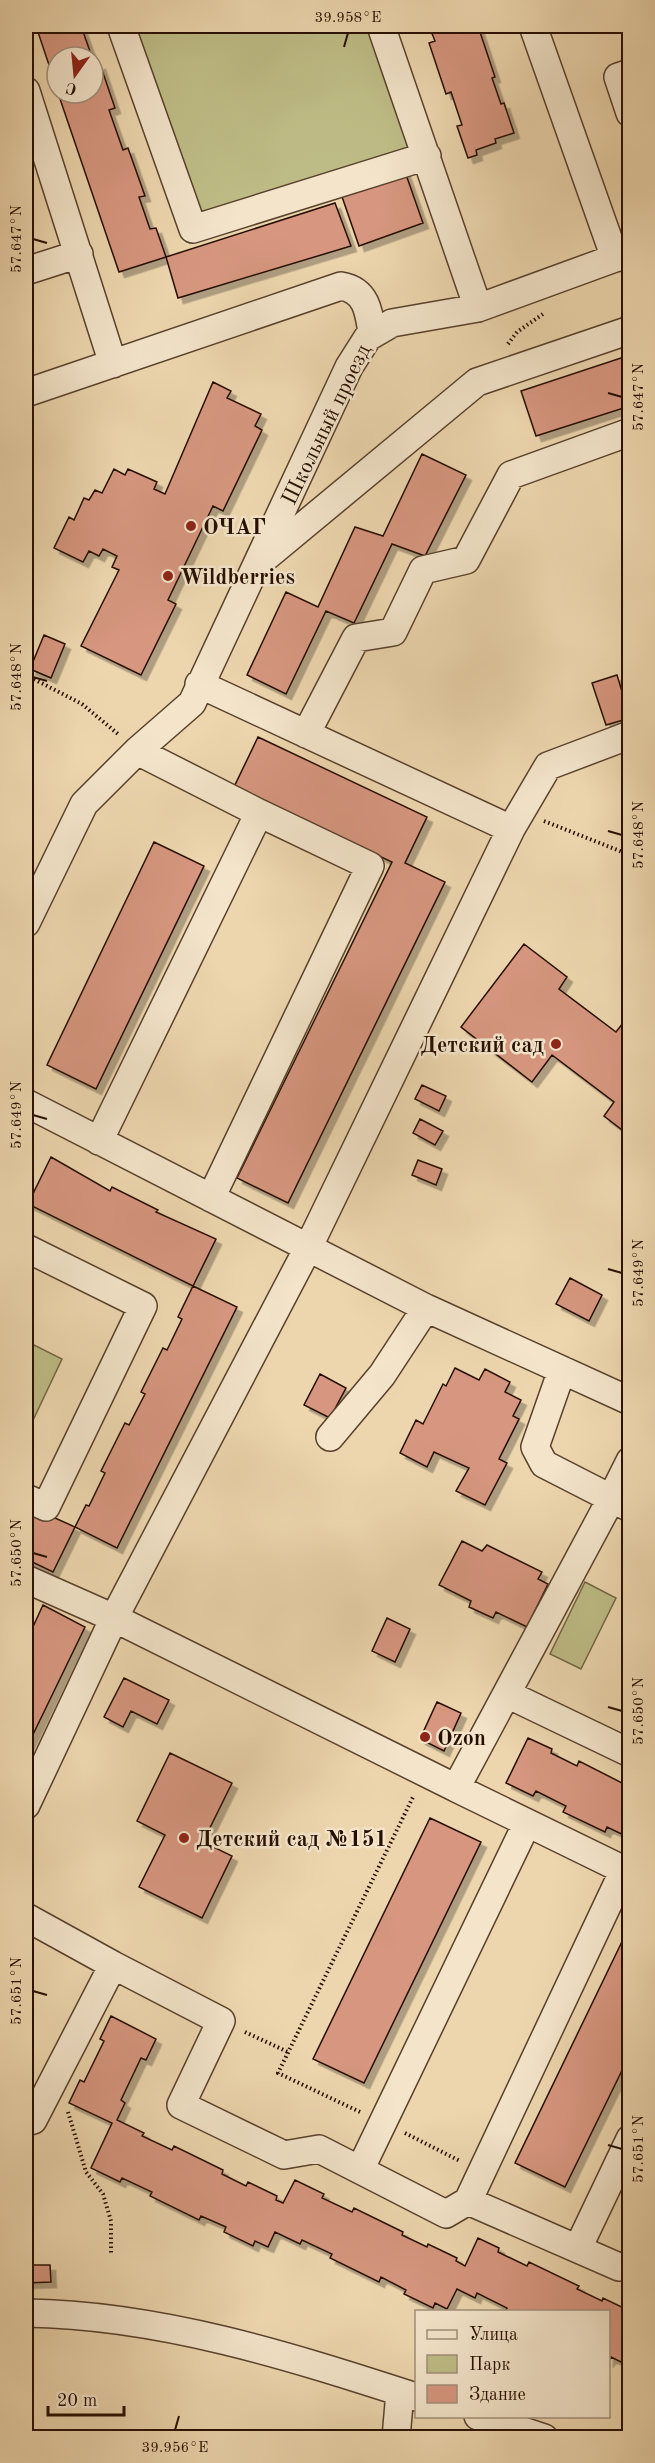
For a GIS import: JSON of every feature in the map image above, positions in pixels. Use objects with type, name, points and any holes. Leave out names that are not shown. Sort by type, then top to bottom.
[{"type":"street","points":[[121,26],[194,229],[427,156]]},
{"type":"street","points":[[381,26],[478,308]]},
{"type":"street","points":[[533,26],[622,257]]},
{"type":"street","points":[[630,74],[618,77],[630,113]]},
{"type":"street","points":[[26,91],[113,364]]},
{"type":"street","points":[[26,271],[79,254]]},
{"type":"street","name":"Школьный проезд","points":[[26,923],[84,804],[137,751],[192,703],[361,344],[372,333],[392,323],[478,308],[622,257]]},
{"type":"street","points":[[26,393],[341,286],[352,288],[366,302],[372,333]]},
{"type":"street","points":[[256,566],[477,382],[630,330]]},
{"type":"street","points":[[306,734],[356,638],[393,632],[423,570],[466,560],[511,475],[630,432]]},
{"type":"street","points":[[199,684],[306,734],[516,820]]},
{"type":"street","points":[[26,1805],[114,1618],[308,1248],[516,820],[548,766],[630,735]]},
{"type":"street","points":[[137,751],[370,866],[211,1198]]},
{"type":"street","points":[[99,1141],[259,813]]},
{"type":"street","points":[[26,1103],[426,1308],[630,1401]]},
{"type":"street","points":[[26,1248],[143,1306],[46,1507],[26,1498]]},
{"type":"street","points":[[330,1437],[382,1375],[426,1308]]},
{"type":"street","points":[[562,1370],[535,1447],[544,1464],[620,1504]]},
{"type":"street","points":[[456,1788],[507,1694],[620,1504],[630,1461]]},
{"type":"street","points":[[26,1579],[114,1618],[627,1872],[468,2201],[446,2214],[319,2149],[284,2155],[181,2105],[221,2021],[26,1917]]},
{"type":"street","points":[[507,1694],[630,1753]]},
{"type":"street","points":[[360,2170],[527,1823]]},
{"type":"street","points":[[26,2122],[33,2120],[113,1965]]},
{"type":"street","points":[[578,2248],[630,2139]]},
{"type":"street","points":[[468,2201],[619,2267],[630,2265]]},
{"type":"street","points":[[26,2313],[94,2316],[176,2329],[294,2359],[408,2394],[396,2438]]},
{"type":"street","points":[[484,2418],[544,2438]]},
{"type":"path","points":[[504,349],[517,333],[546,311]]},
{"type":"path","points":[[26,675],[82,704],[137,751]]},
{"type":"path","points":[[516,820],[630,855]]},
{"type":"path","points":[[425,1773],[278,2073],[482,2172]]},
{"type":"path","points":[[221,2021],[288,2052]]},
{"type":"path","points":[[56,2075],[86,2172],[103,2194],[111,2221],[111,2255]]},
{"type":"green space","points":[[132,26],[372,26],[414,148],[201,215]]},
{"type":"green space","points":[[26,1341],[62,1359],[26,1435]]},
{"type":"green space","points":[[585,1582],[616,1598],[581,1669],[550,1654]]},
{"type":"building","points":[[36,26],[81,26],[88,45],[45,45],[45,53]]},
{"type":"building","points":[[429,26],[478,26],[495,77],[492,78],[501,104],[504,103],[514,133],[495,139],[496,143],[476,150],[477,155],[468,158],[457,126],[462,125],[451,92],[446,94],[429,43],[435,41]]},
{"type":"building","points":[[105,79],[115,108],[109,110],[123,150],[128,148],[145,196],[139,197],[150,229],[156,228],[166,257],[119,272],[62,105],[105,105]]},
{"type":"building","points":[[403,166],[423,223],[359,246],[339,188]]},
{"type":"building","points":[[335,203],[351,246],[178,298],[166,257]]},
{"type":"building","points":[[630,355],[630,406],[536,436],[521,391]]},
{"type":"building","points":[[213,382],[231,391],[227,398],[261,414],[255,426],[262,430],[223,511],[213,506],[168,600],[176,604],[141,675],[81,646],[119,570],[112,567],[117,556],[103,549],[99,556],[89,551],[83,562],[54,548],[69,517],[74,520],[84,498],[89,500],[95,490],[102,493],[114,469],[125,475],[128,469],[157,482],[154,489],[165,494]]},
{"type":"building","points":[[422,454],[466,475],[425,556],[392,544],[354,623],[326,611],[286,694],[247,675],[286,592],[318,607],[355,527],[383,536]]},
{"type":"building","points":[[44,635],[65,644],[51,678],[30,669]]},
{"type":"building","points":[[617,675],[630,718],[606,725],[592,683]]},
{"type":"building","points":[[258,737],[427,817],[405,863],[445,882],[288,1203],[237,1178],[392,862],[234,787]]},
{"type":"building","points":[[154,842],[204,866],[96,1089],[47,1065]]},
{"type":"building","name":"Детский сад","points":[[524,944],[567,977],[559,989],[616,1032],[630,1014],[630,1136],[604,1116],[614,1102],[552,1055],[532,1082],[461,1027]]},
{"type":"building","points":[[422,1085],[446,1096],[439,1111],[415,1099]]},
{"type":"building","points":[[420,1119],[443,1131],[435,1145],[413,1133]]},
{"type":"building","points":[[51,1157],[110,1191],[112,1187],[158,1210],[156,1212],[216,1239],[193,1286],[28,1204]]},
{"type":"building","points":[[418,1160],[442,1169],[436,1185],[412,1175]]},
{"type":"building","points":[[570,1278],[602,1295],[589,1321],[556,1304]]},
{"type":"building","points":[[193,1286],[237,1307],[117,1548],[75,1527],[86,1505],[89,1506],[105,1473],[101,1471],[125,1423],[129,1425],[145,1394],[141,1392],[163,1348],[167,1350],[182,1319],[178,1317]]},
{"type":"building","points":[[455,1368],[479,1380],[485,1369],[510,1382],[505,1392],[521,1400],[513,1416],[519,1419],[499,1459],[507,1463],[485,1505],[456,1491],[469,1468],[434,1452],[427,1467],[400,1453],[416,1420],[423,1424],[443,1384],[446,1386]]},
{"type":"building","points":[[320,1374],[346,1388],[330,1418],[304,1405]]},
{"type":"building","points":[[26,1505],[75,1527],[53,1572],[26,1559]]},
{"type":"building","points":[[462,1541],[482,1551],[487,1545],[542,1572],[538,1579],[548,1584],[527,1627],[496,1612],[493,1618],[469,1607],[471,1601],[439,1585]]},
{"type":"building","points":[[43,1605],[85,1627],[26,1749],[26,1642]]},
{"type":"building","points":[[387,1618],[410,1629],[395,1662],[372,1651]]},
{"type":"building","points":[[124,1678],[169,1700],[157,1724],[131,1711],[123,1727],[104,1717]]},
{"type":"building","points":[[437,1702],[461,1713],[444,1751],[420,1739]]},
{"type":"building","points":[[528,1738],[552,1749],[551,1753],[577,1766],[579,1761],[628,1786],[626,1790],[630,1791],[630,1838],[607,1827],[605,1832],[563,1812],[566,1806],[536,1791],[533,1796],[506,1783]]},
{"type":"building","name":"Детский сад №151","points":[[170,1753],[232,1783],[203,1842],[232,1856],[202,1918],[139,1887],[165,1835],[137,1821]]},
{"type":"building","points":[[430,1818],[481,1842],[364,2083],[313,2059]]},
{"type":"building","points":[[630,1925],[630,2054],[565,2187],[515,2163]]},
{"type":"building","points":[[111,2016],[156,2039],[146,2060],[141,2058],[121,2100],[125,2103],[117,2120],[144,2133],[142,2136],[172,2150],[174,2146],[223,2170],[222,2174],[246,2186],[248,2182],[277,2196],[276,2200],[283,2203],[295,2180],[324,2194],[322,2198],[352,2212],[354,2208],[403,2232],[402,2235],[457,2258],[456,2261],[465,2266],[478,2238],[499,2248],[498,2252],[527,2266],[529,2262],[579,2286],[577,2289],[630,2311],[630,2352],[623,2363],[610,2358],[610,2310],[506,2310],[507,2308],[477,2293],[475,2298],[457,2289],[447,2309],[435,2303],[433,2308],[404,2294],[406,2290],[381,2277],[379,2282],[330,2258],[332,2254],[302,2240],[300,2244],[275,2232],[268,2247],[255,2241],[253,2246],[224,2232],[226,2227],[201,2216],[199,2220],[150,2196],[152,2192],[122,2178],[120,2182],[91,2168],[112,2123],[69,2103],[80,2080],[84,2082],[104,2041],[100,2039]]},
{"type":"building","points":[[26,2265],[50,2265],[51,2282],[26,2283]]},
{"type":"place","name":"ОЧАГ","points":[[191,526]]},
{"type":"place","name":"Wildberries","points":[[168,576]]},
{"type":"place","name":"Детский сад","points":[[556,1044]]},
{"type":"place","name":"Ozon","points":[[425,1737]]},
{"type":"place","name":"Детский сад №151","points":[[184,1838]]}]
